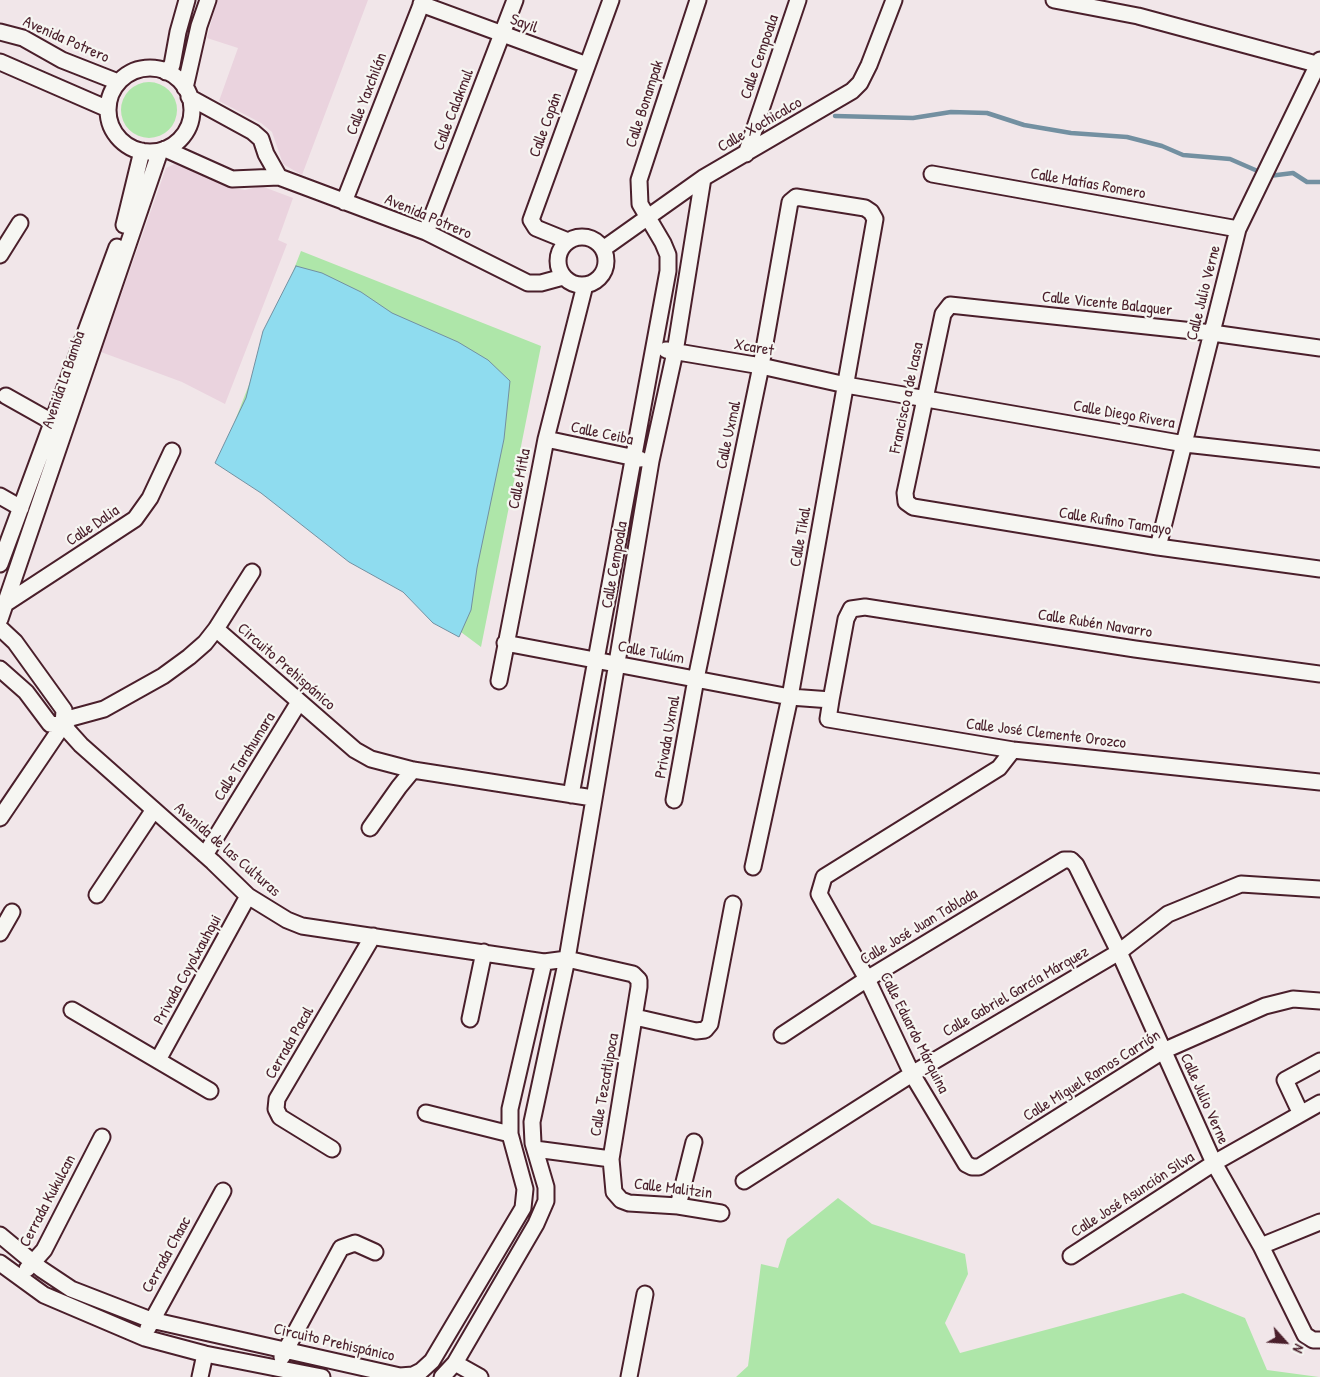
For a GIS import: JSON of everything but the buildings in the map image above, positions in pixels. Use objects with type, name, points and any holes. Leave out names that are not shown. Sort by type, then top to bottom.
[{"type":"street","points":[[166,72],[172,65],[178,32],[187,0]]},
{"type":"street","points":[[187,92],[198,26],[208,0]]},
{"type":"street","name":"Calle Calakmul","points":[[426,232],[515,0]]},
{"type":"street","name":"Calle Copán","points":[[568,241],[536,228],[531,220],[611,0]]},
{"type":"street","name":"Calle Bonampak","points":[[648,218],[640,204],[639,192],[642,168],[698,0]]},
{"type":"street","name":"Calle Cempoala","points":[[746,154],[798,0]]},
{"type":"street","name":"Calle Xochicalco","points":[[603,249],[703,178],[852,91],[860,83],[894,0]]},
{"type":"street","points":[[1054,0],[1138,16],[1319,63]]},
{"type":"street","name":"Sayil","points":[[422,2],[502,35],[587,65]]},
{"type":"street","name":"Calle Yaxchilán","points":[[344,202],[422,2]]},
{"type":"street","name":"Avenida Potrero","points":[[0,32],[22,38],[62,60],[118,82]]},
{"type":"street","points":[[0,62],[108,109]]},
{"type":"street","name":"Calle Julio Verne","points":[[1158,547],[1238,229],[1259,182],[1319,63]]},
{"type":"street","points":[[142,69],[166,72],[177,79],[187,92],[192,109],[190,122],[185,133],[176,143],[163,150],[142,151],[128,146],[113,131],[108,109],[112,93],[118,82],[131,73],[142,69]]},
{"type":"street","points":[[187,92],[253,132],[260,139],[266,154],[279,176]]},
{"type":"street","name":"Avenida Potrero","points":[[163,150],[232,179],[279,176],[426,232],[528,283],[541,283],[563,277]]},
{"type":"street","name":"Avenida La Bamba","points":[[0,619],[163,150]]},
{"type":"street","name":"Avenida La Bamba","points":[[0,564],[54,423],[129,212],[142,151]]},
{"type":"street","name":"Calle Matías Romero","points":[[932,174],[1238,229]]},
{"type":"street","name":"Calle Cempoala","points":[[567,959],[651,461],[675,352],[703,178]]},
{"type":"street","name":"Calle Uxmal","points":[[696,679],[761,366],[792,198],[796,196],[865,208],[871,212]]},
{"type":"street","name":"Calle Tikal","points":[[753,867],[790,697],[874,219],[871,212]]},
{"type":"street","name":"Calle Cempoala","points":[[571,794],[632,459],[655,347],[668,263],[663,243],[648,218]]},
{"type":"street","points":[[0,256],[20,223]]},
{"type":"street","points":[[576,238],[589,238],[603,249],[606,263],[598,280],[585,286],[570,283],[563,277],[557,261],[560,250],[568,241],[576,238]]},
{"type":"street","name":"Calle Mitla","points":[[499,681],[546,439],[585,286]]},
{"type":"street","name":"Calle Vicente Balaguer","points":[[950,305],[1212,333],[1320,348]]},
{"type":"street","name":"Francisco a de Icasa","points":[[906,502],[905,493],[923,397],[943,314],[950,305]]},
{"type":"street","name":"Xcaret","points":[[655,347],[761,366],[846,385],[923,397]]},
{"type":"street","points":[[6,396],[54,423]]},
{"type":"street","name":"Calle Diego Rivera","points":[[923,397],[1185,444],[1320,459]]},
{"type":"street","name":"Calle Ceiba","points":[[546,439],[632,459],[651,461]]},
{"type":"street","name":"Calle Dalia","points":[[5,604],[135,519],[150,498],[172,451]]},
{"type":"street","points":[[0,496],[21,508]]},
{"type":"street","name":"Calle Rufino Tamayo","points":[[906,502],[913,507],[1158,547],[1320,569]]},
{"type":"street","points":[[216,629],[252,572]]},
{"type":"street","name":"Calle Rubén Navarro","points":[[831,700],[846,619],[851,609],[865,607],[1135,649],[1320,674]]},
{"type":"street","points":[[0,628],[14,642],[64,710],[63,725],[0,818]]},
{"type":"street","name":"Circuito Prehispánico","points":[[63,725],[71,718],[89,715],[104,709],[175,668],[205,643],[216,629],[355,750],[371,759],[413,770],[593,798]]},
{"type":"street","name":"Calle Tulúm","points":[[505,643],[790,697]]},
{"type":"street","name":"Avenida de las Culturas","points":[[0,669],[22,688],[50,724],[63,725],[80,745],[153,811],[205,855],[248,896],[273,913],[302,926],[544,962],[567,959],[633,974]]},
{"type":"street","name":"Privada Uxmal","points":[[674,800],[696,679]]},
{"type":"street","points":[[790,697],[831,700]]},
{"type":"street","name":"Calle José Clemente Orozco","points":[[831,700],[828,719],[1013,750],[1320,782]]},
{"type":"street","name":"Calle Tarahumara","points":[[205,855],[300,702]]},
{"type":"street","name":"Calle Eduardo Márquina","points":[[972,1167],[966,1164],[912,1074],[867,979],[819,894],[820,884],[824,876],[999,768],[1013,750]]},
{"type":"street","points":[[370,828],[413,770]]},
{"type":"street","points":[[97,895],[153,811]]},
{"type":"street","name":"Calle José Juan Tablada","points":[[782,1034],[867,979],[1064,860],[1076,865]]},
{"type":"street","name":"Calle Julio Verne","points":[[1076,865],[1119,952],[1214,1163],[1261,1246],[1305,1335],[1316,1340]]},
{"type":"street","name":"Calle Gabriel García Márquez","points":[[744,1181],[912,1074],[1119,952],[1168,914],[1240,884],[1320,889]]},
{"type":"street","name":"Privada Coyolxauhqui","points":[[158,1060],[248,896]]},
{"type":"street","name":"Calle Tezcatlipoca","points":[[635,1017],[696,1031],[705,1030],[710,1024],[732,904]]},
{"type":"street","points":[[1,928],[12,912]]},
{"type":"street","name":"Cerrada Pacal","points":[[332,1149],[280,1117],[276,1109],[277,1099],[373,936]]},
{"type":"street","points":[[470,1019],[484,952]]},
{"type":"street","points":[[442,1377],[455,1363],[536,1224],[546,1200],[546,1187],[535,1149],[532,1122],[567,959]]},
{"type":"street","name":"Circuito Prehispánico","points":[[0,1234],[34,1264],[71,1289],[151,1320],[400,1376],[413,1375],[432,1361],[523,1208],[525,1189],[510,1134],[510,1109],[544,962]]},
{"type":"street","name":"Calle Tezcatlipoca","points":[[611,1159],[635,1017],[639,980],[633,974]]},
{"type":"street","name":"Calle Miguel Ramos Carrión","points":[[972,1167],[979,1167],[1163,1050],[1265,1006],[1293,1000],[1320,1000]]},
{"type":"street","points":[[72,1010],[210,1091]]},
{"type":"street","points":[[521,1060],[544,1066]]},
{"type":"street","points":[[1300,1112],[1284,1080],[1320,1061]]},
{"type":"street","name":"Calle José Asunción Silva","points":[[1071,1256],[1214,1163],[1300,1112],[1320,1103]]},
{"type":"street","points":[[426,1112],[510,1134]]},
{"type":"street","name":"Cerrada Kukulcan","points":[[18,1277],[34,1264],[48,1244],[102,1137]]},
{"type":"street","points":[[678,1206],[694,1142]]},
{"type":"street","points":[[535,1149],[611,1159]]},
{"type":"street","name":"Calle Malitzin","points":[[611,1159],[614,1192],[621,1200],[629,1203],[678,1206],[721,1213]]},
{"type":"street","name":"Cerrada Chaac","points":[[145,1338],[151,1320],[222,1191]]},
{"type":"street","points":[[1261,1246],[1320,1222]]},
{"type":"street","points":[[276,1368],[341,1248],[355,1243],[375,1252]]},
{"type":"street","points":[[0,1263],[44,1295],[145,1338],[205,1354],[322,1377]]},
{"type":"street","points":[[487,1269],[505,1277]]},
{"type":"street","points":[[629,1377],[644,1294]]},
{"type":"street","points":[[200,1377],[205,1354]]},
{"type":"street","points":[[455,1363],[480,1377]]},
{"type":"shaded area","points":[[217,0],[368,0],[302,175],[283,164],[272,132],[261,123],[219,101],[238,48],[207,38]]},
{"type":"shaded area","points":[[177,163],[232,188],[245,190],[261,186],[293,198],[278,240],[287,244],[225,404],[182,382],[101,352],[166,168]]},
{"type":"green space","points":[[143,82],[155,82],[165,86],[173,94],[177,110],[173,126],[165,134],[155,138],[143,138],[133,134],[125,126],[121,116],[121,104],[125,94],[133,86]]},
{"type":"green space","points":[[301,251],[541,346],[481,647],[222,454]]},
{"type":"green space","points":[[838,1198],[872,1224],[965,1254],[968,1274],[945,1323],[960,1353],[1183,1293],[1245,1318],[1267,1370],[1319,1377],[736,1377],[748,1366],[761,1264],[778,1268],[787,1239]]},
{"type":"water","points":[[296,266],[322,273],[361,292],[392,313],[458,342],[488,360],[510,381],[504,439],[477,568],[471,610],[459,637],[433,623],[403,592],[349,562],[261,493],[215,463],[246,398],[263,331]]},
{"type":"waterway","points":[[835,116],[913,118],[951,112],[987,113],[1024,125],[1071,133],[1127,137],[1162,146],[1183,155],[1230,159],[1269,176],[1293,173],[1307,182],[1320,182]]}]
